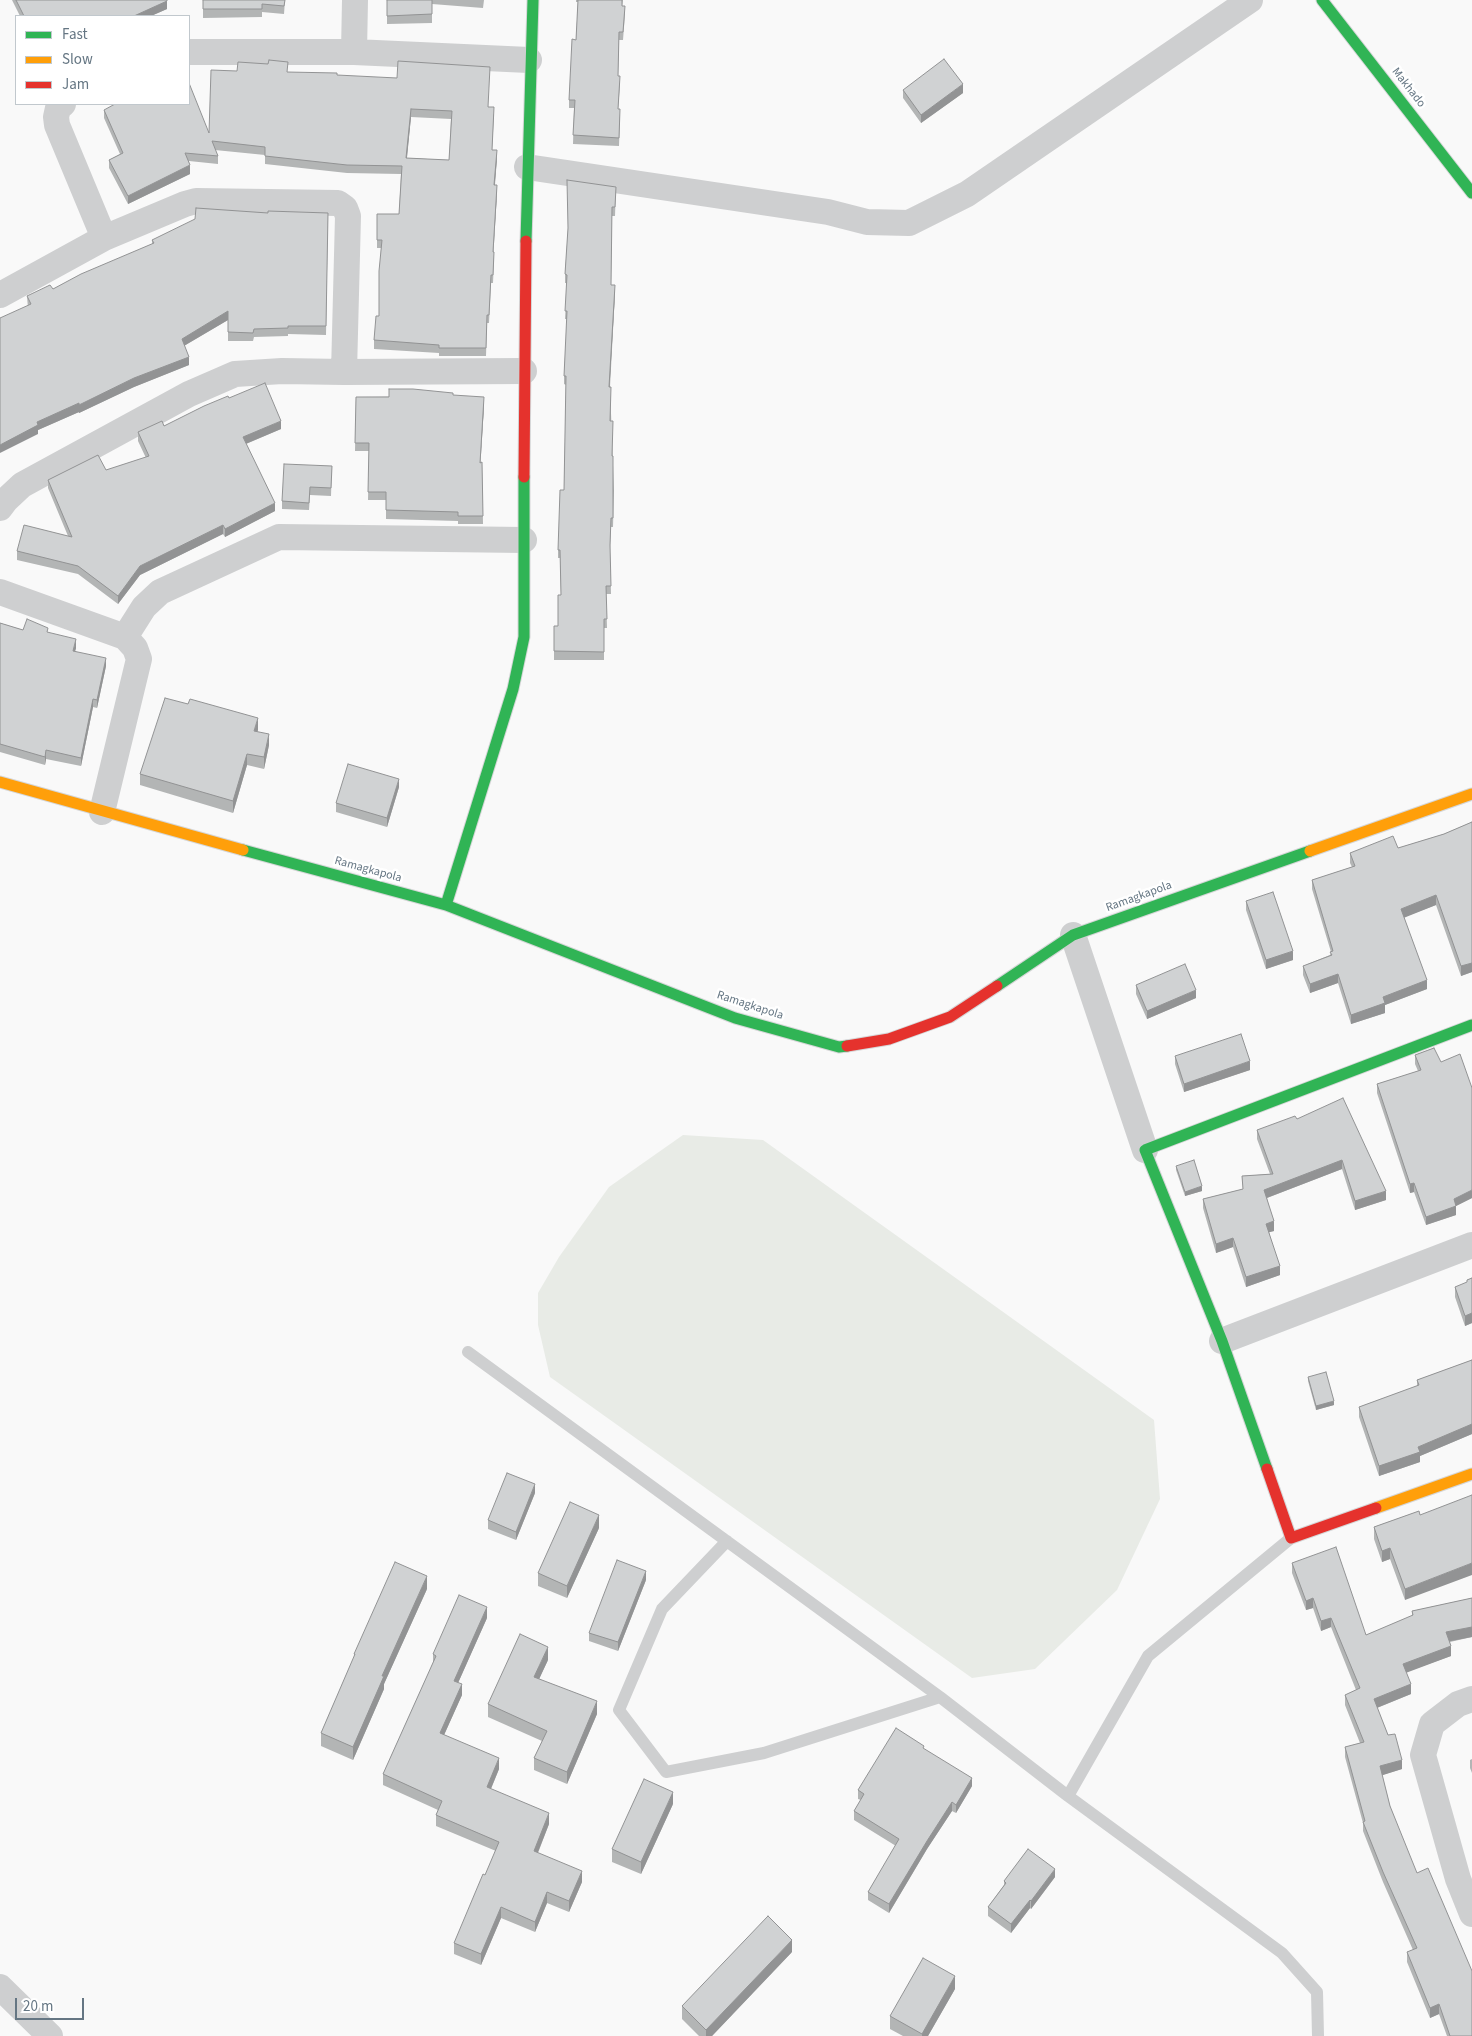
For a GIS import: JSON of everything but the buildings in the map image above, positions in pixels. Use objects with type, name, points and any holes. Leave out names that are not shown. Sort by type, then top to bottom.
[{"type":"street","points":[[354,52],[355,0]]},
{"type":"street","points":[[446,905],[513,688],[524,637],[524,371],[527,167],[533,0]]},
{"type":"street","points":[[527,167],[828,212],[867,222],[909,223],[967,194],[1250,0]]},
{"type":"street","name":"Makhado","points":[[1322,0],[1472,193]]},
{"type":"street","points":[[190,52],[354,52],[530,60]]},
{"type":"street","points":[[62,105],[58,108],[57,125],[104,238]]},
{"type":"street","points":[[0,295],[104,238],[196,201],[338,203],[345,208],[348,216],[344,372]]},
{"type":"street","points":[[0,508],[22,485],[189,394],[235,374],[282,371],[524,371]]},
{"type":"street","points":[[125,637],[144,607],[160,592],[279,537],[524,540]]},
{"type":"street","points":[[0,592],[125,637],[135,648],[139,659],[102,812]]},
{"type":"street","name":"Ramagkapola","points":[[0,782],[102,812],[446,905],[736,1018],[839,1046],[889,1039],[950,1017],[1073,935],[1472,794]]},
{"type":"street","points":[[1073,935],[1145,1150],[1222,1341],[1292,1538],[1472,1474]]},
{"type":"street","points":[[1145,1150],[1472,1025]]},
{"type":"street","points":[[1222,1341],[1472,1245]]},
{"type":"street","points":[[1472,1699],[1458,1704],[1432,1724],[1423,1755],[1458,1879],[1472,1914]]},
{"type":"street","points":[[0,1987],[50,2036]]},
{"type":"lane","points":[[468,1352],[940,1697],[1068,1796],[1282,1953],[1317,1992],[1318,2036]]},
{"type":"lane","points":[[1068,1796],[1148,1656],[1292,1538]]},
{"type":"lane","points":[[727,1541],[662,1609],[619,1710],[666,1772],[764,1752],[940,1697]]},
{"type":"shaded area","points":[[683,1135],[763,1140],[1154,1420],[1160,1499],[1117,1590],[1035,1669],[972,1678],[550,1377],[538,1325],[538,1293],[559,1257],[609,1187]]},
{"type":"traffic: fast","points":[[526,241],[533,0]]},
{"type":"traffic: fast","points":[[1322,0],[1472,193]]},
{"type":"traffic: fast","points":[[446,905],[513,689],[524,637],[524,477]]},
{"type":"traffic: fast","points":[[243,850],[446,905],[735,1018],[839,1047],[847,1046]]},
{"type":"traffic: fast","points":[[997,986],[1073,935],[1310,851]]},
{"type":"traffic: fast","points":[[1267,1469],[1222,1341],[1145,1150],[1472,1025]]},
{"type":"traffic: slow","points":[[0,782],[243,850]]},
{"type":"traffic: slow","points":[[1310,851],[1472,794]]},
{"type":"traffic: slow","points":[[1376,1508],[1472,1474]]},
{"type":"traffic: jam","points":[[524,477],[526,241]]},
{"type":"traffic: jam","points":[[847,1046],[889,1039],[950,1017],[997,986]]},
{"type":"traffic: jam","points":[[1267,1469],[1291,1538],[1376,1508]]}]
